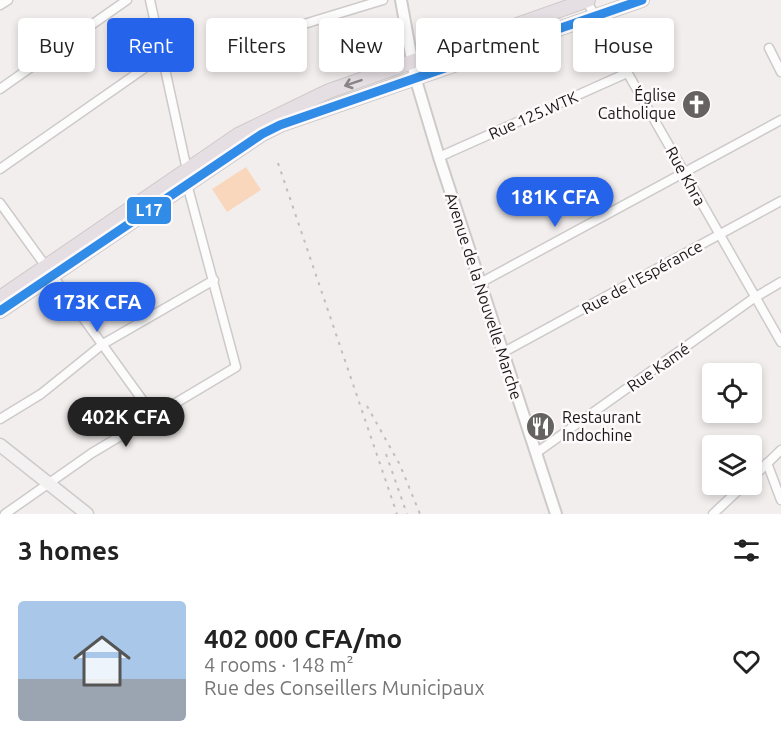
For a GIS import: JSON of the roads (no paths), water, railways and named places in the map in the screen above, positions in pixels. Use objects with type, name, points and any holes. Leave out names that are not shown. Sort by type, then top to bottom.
[{"type":"highway","points":[[0,311],[49,271],[187,170],[238,135],[302,102],[413,61],[590,5],[642,0]]},
{"type":"highway","points":[[0,297],[49,271],[280,125],[415,77],[590,5]]},
{"type":"main road","points":[[0,445],[87,514]]},
{"type":"street","points":[[0,5],[8,0]]},
{"type":"street","points":[[0,89],[127,0]]},
{"type":"street","points":[[150,0],[154,18]]},
{"type":"street","points":[[307,23],[383,0]]},
{"type":"street","name":"Avenue de la Nouvelle Marche","points":[[401,0],[415,77],[439,157],[556,514]]},
{"type":"street","name":"Rue Khra","points":[[590,5],[781,342]]},
{"type":"street","points":[[769,48],[781,72]]},
{"type":"street","points":[[0,169],[139,72]]},
{"type":"street","points":[[5,514],[48,483],[236,367],[188,184],[166,72]]},
{"type":"street","name":"Rue 125.WTK","points":[[439,157],[627,73]]},
{"type":"street","points":[[480,283],[781,120]]},
{"type":"street","name":"Rue de l'Espérance","points":[[502,353],[781,201]]},
{"type":"street","points":[[0,203],[154,416]]},
{"type":"street","points":[[0,419],[41,394],[103,344],[214,280]]},
{"type":"street","name":"Rue Kamé","points":[[536,453],[754,298],[781,282]]},
{"type":"street","points":[[762,469],[781,450]]},
{"type":"street","points":[[768,463],[781,500]]},
{"type":"street","points":[[713,514],[733,495]]},
{"type":"railway","points":[[278,163],[397,514]]},
{"type":"railway","points":[[367,406],[400,465],[420,514]]},
{"type":"railway","points":[[386,454],[407,514]]},
{"type":"place","name":"Église Catholique","points":[[697,104]]},
{"type":"place","name":"Restaurant Indochine","points":[[541,426]]}]
